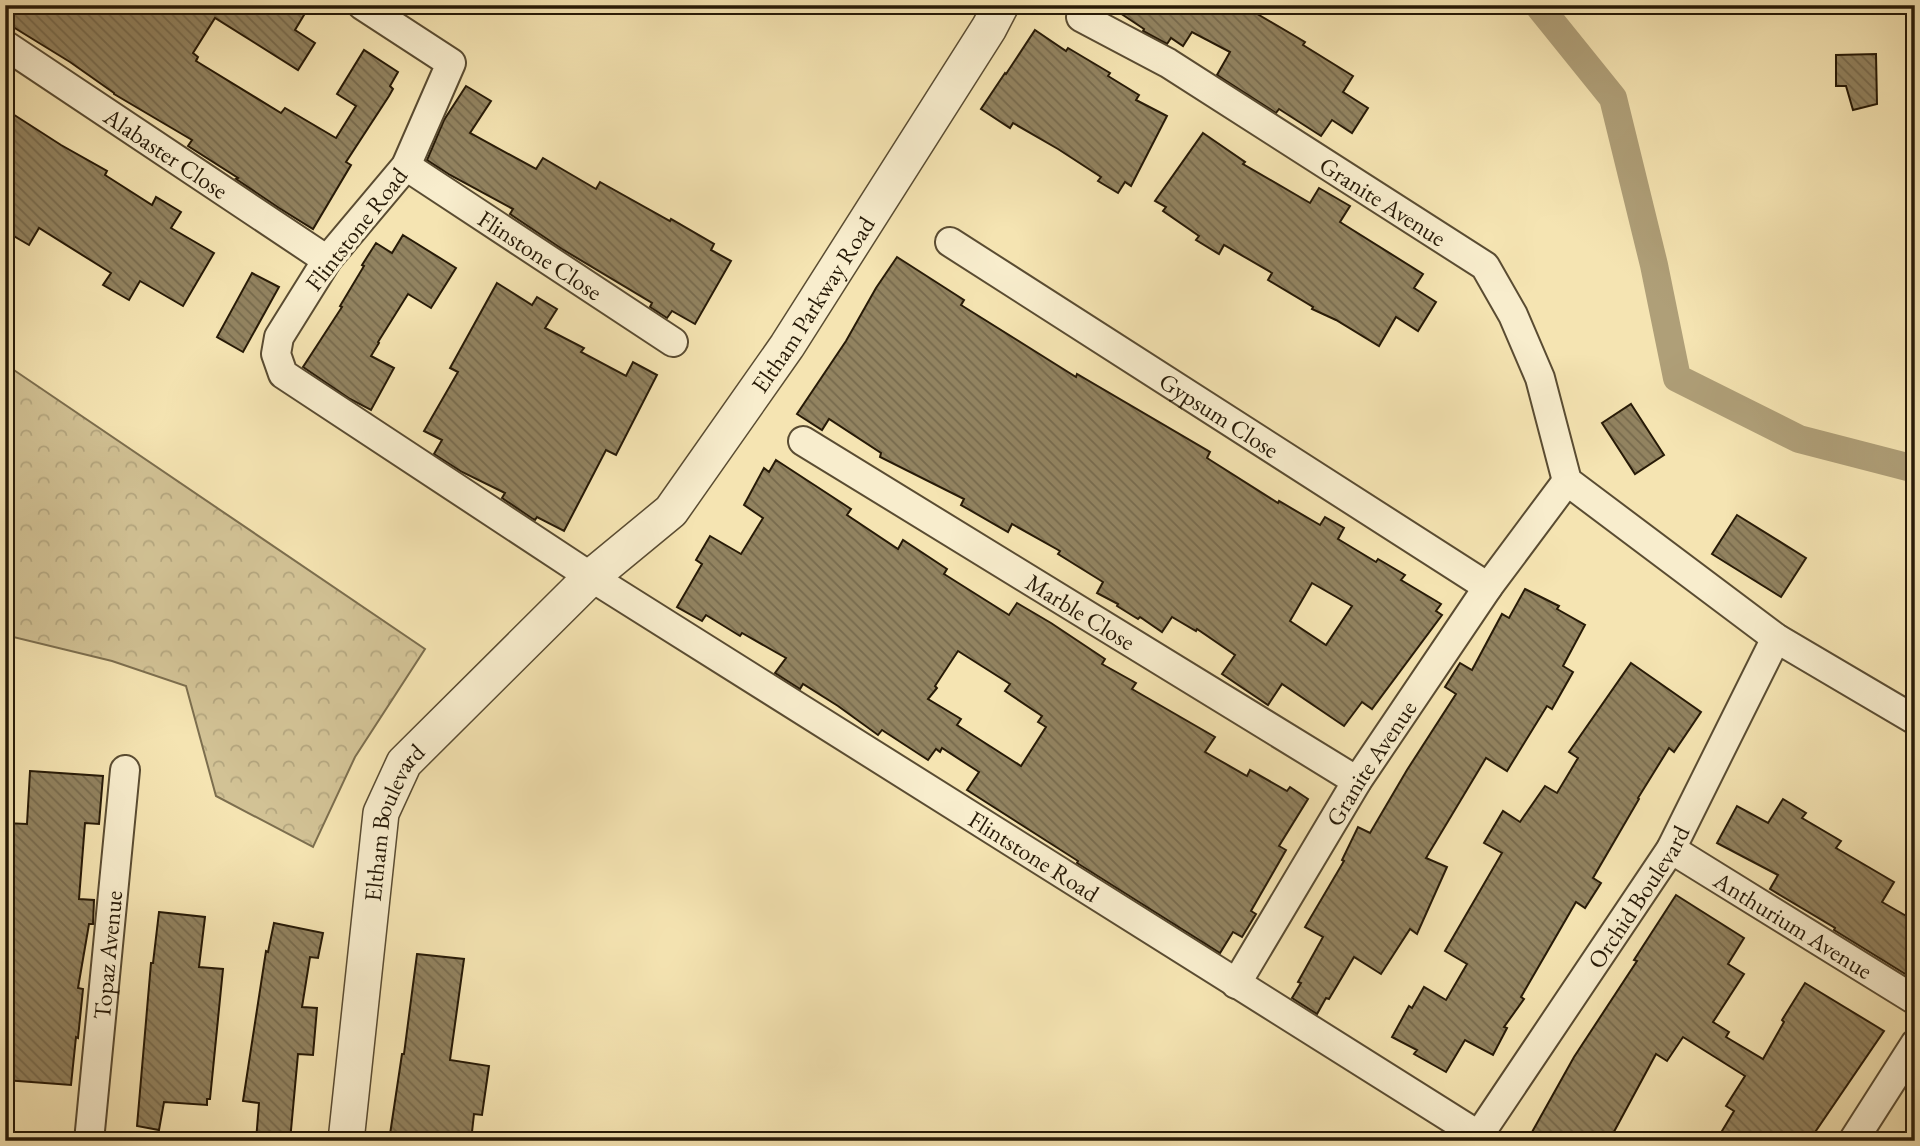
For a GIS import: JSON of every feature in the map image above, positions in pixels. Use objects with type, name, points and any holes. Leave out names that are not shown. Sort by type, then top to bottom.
[{"type":"street","name":"Flintstone Road","points":[[362,5],[451,63],[406,166],[327,260],[279,337],[276,354],[283,374],[591,577],[1476,1138]]},
{"type":"street","name":"Eltham Parkway Road","points":[[591,577],[671,511],[787,346],[1001,5]]},
{"type":"street","name":"Granite Avenue","points":[[1082,18],[1168,63],[1485,266],[1513,315],[1540,378],[1567,481],[1489,587],[1357,781],[1236,984]]},
{"type":"street","name":"Alabaster Close","points":[[5,45],[327,260]]},
{"type":"street","name":"Flinstone Close","points":[[406,166],[673,342]]},
{"type":"street","name":"Gypsum Close","points":[[950,242],[1489,587]]},
{"type":"street","name":"Marble Close","points":[[803,441],[1357,781]]},
{"type":"street","points":[[1567,481],[1776,638],[1915,720]]},
{"type":"street","name":"Eltham Boulevard","points":[[346,1141],[382,813],[404,763],[591,577]]},
{"type":"street","name":"Orchid Boulevard","points":[[1476,1138],[1671,849],[1776,638]]},
{"type":"street","name":"Topaz Avenue","points":[[89,1141],[125,770]]},
{"type":"street","name":"Anthurium Avenue","points":[[1671,849],[1915,1000]]},
{"type":"street","points":[[1853,1141],[1915,1044]]},
{"type":"green space","points":[[5,364],[425,649],[355,757],[313,847],[216,796],[186,686],[112,661],[5,635]]},
{"type":"building","points":[[5,5],[310,5],[295,30],[315,43],[298,70],[215,18],[193,53],[198,57],[196,61],[281,113],[285,108],[336,138],[356,106],[337,94],[364,50],[398,72],[390,86],[393,89],[346,162],[351,165],[313,229],[188,146],[192,140],[114,94],[70,62],[5,22]]},
{"type":"building","points":[[1108,5],[1242,5],[1305,42],[1303,45],[1353,76],[1343,92],[1368,108],[1352,133],[1332,120],[1321,136],[1279,109],[1276,113],[1217,75],[1230,52],[1192,32],[1183,46],[1171,38],[1167,44],[1143,31],[1144,29]]},
{"type":"building","points":[[1035,30],[1066,51],[1068,48],[1110,73],[1108,76],[1139,95],[1136,100],[1167,116],[1131,186],[1125,182],[1118,193],[1098,181],[1101,177],[1058,149],[1013,123],[1010,128],[981,109]]},
{"type":"building","points":[[1876,54],[1877,104],[1853,110],[1846,86],[1836,86],[1836,55]]},
{"type":"building","points":[[466,86],[491,101],[470,133],[536,169],[543,158],[596,189],[600,182],[714,244],[711,250],[731,261],[695,324],[672,311],[667,318],[650,307],[652,303],[510,214],[513,209],[427,160],[444,120]]},
{"type":"building","points":[[5,109],[107,171],[105,175],[152,205],[156,197],[181,212],[171,228],[214,253],[183,306],[140,281],[129,300],[103,285],[111,273],[39,228],[29,245],[5,231]]},
{"type":"building","points":[[1203,133],[1245,162],[1243,164],[1310,203],[1319,188],[1350,206],[1340,222],[1423,274],[1414,288],[1436,302],[1418,331],[1396,317],[1379,346],[1312,309],[1313,307],[1268,280],[1272,273],[1224,245],[1219,254],[1196,240],[1199,236],[1163,211],[1166,207],[1155,201]]},
{"type":"building","points":[[403,235],[456,268],[431,308],[408,294],[378,342],[371,356],[394,368],[371,410],[303,367],[342,307],[340,306],[376,243],[392,253]]},
{"type":"building","points":[[897,257],[964,300],[961,305],[1076,377],[1077,374],[1210,452],[1207,458],[1278,503],[1279,501],[1320,525],[1325,517],[1344,528],[1338,539],[1376,562],[1378,559],[1405,575],[1401,580],[1441,604],[1436,611],[1442,615],[1372,709],[1362,702],[1344,726],[1282,684],[1268,705],[1222,674],[1235,655],[1197,629],[1196,631],[1172,617],[1162,632],[1097,593],[1103,582],[1058,554],[1060,551],[1012,524],[1008,532],[961,505],[964,499],[880,457],[881,453],[829,419],[822,430],[797,414],[846,341]],"holes":[[[1312,583],[1352,606],[1326,645],[1290,621]]]},
{"type":"building","points":[[252,273],[279,287],[243,352],[217,337]]},
{"type":"building","points":[[497,283],[532,305],[537,297],[557,309],[545,328],[584,348],[581,352],[626,376],[633,362],[657,375],[616,455],[606,450],[564,531],[537,517],[533,519],[502,498],[505,493],[462,472],[434,454],[442,440],[424,431],[458,372],[450,368]]},
{"type":"building","points":[[1631,404],[1664,455],[1635,474],[1602,423]]},
{"type":"building","points":[[776,460],[851,509],[847,515],[898,549],[903,540],[947,569],[944,574],[1009,615],[1017,603],[1051,623],[1105,659],[1102,664],[1136,683],[1132,689],[1215,737],[1205,752],[1247,776],[1250,770],[1287,791],[1290,787],[1308,799],[1279,846],[1286,850],[1251,911],[1256,914],[1242,937],[1233,932],[1220,953],[967,790],[979,772],[942,748],[940,752],[936,749],[928,760],[882,730],[878,735],[803,684],[800,689],[775,673],[786,658],[742,633],[740,636],[706,615],[702,621],[677,607],[702,564],[696,560],[710,536],[741,554],[763,518],[744,505],[764,468],[769,472]],"holes":[[[958,651],[1010,684],[1005,691],[1042,716],[1038,722],[1046,727],[1021,766],[957,725],[961,719],[928,699]]]},
{"type":"building","points":[[1737,515],[1806,558],[1781,597],[1712,554]]},
{"type":"building","points":[[1525,589],[1559,606],[1557,609],[1585,625],[1563,666],[1573,672],[1552,709],[1547,706],[1507,771],[1486,758],[1426,858],[1447,867],[1417,934],[1410,929],[1381,974],[1354,957],[1317,1014],[1292,998],[1323,937],[1305,927],[1344,861],[1342,860],[1358,827],[1370,833],[1456,694],[1445,687],[1460,663],[1472,670],[1502,614],[1509,618]]},
{"type":"building","points":[[1631,663],[1701,712],[1674,752],[1669,748],[1638,798],[1593,878],[1601,883],[1585,908],[1576,902],[1521,997],[1524,999],[1504,1027],[1507,1028],[1493,1055],[1465,1040],[1446,1072],[1414,1054],[1417,1050],[1392,1037],[1409,1006],[1412,1008],[1424,987],[1446,1000],[1467,964],[1445,951],[1502,853],[1484,843],[1503,811],[1520,822],[1545,786],[1557,793],[1578,758],[1569,752]]},
{"type":"building","points":[[30,771],[103,776],[99,824],[85,823],[79,899],[94,900],[93,924],[89,924],[78,988],[83,989],[71,1085],[5,1080],[5,957],[11,922],[5,922],[5,823],[27,824]]},
{"type":"building","points":[[1783,799],[1806,813],[1802,818],[1841,841],[1836,848],[1894,882],[1882,902],[1915,921],[1915,980],[1770,889],[1778,875],[1717,843],[1737,806],[1768,823]]},
{"type":"building","points":[[1676,895],[1744,938],[1728,964],[1744,974],[1713,1022],[1729,1032],[1726,1037],[1763,1059],[1784,1022],[1782,1020],[1805,983],[1884,1031],[1809,1141],[1716,1141],[1734,1111],[1726,1106],[1745,1076],[1683,1037],[1667,1061],[1656,1054],[1609,1141],[1527,1141],[1574,1057],[1637,961],[1634,960]]},
{"type":"building","points":[[159,912],[205,917],[199,967],[223,969],[210,1099],[207,1099],[207,1105],[164,1102],[159,1130],[137,1126],[151,963]]},
{"type":"building","points":[[274,923],[323,933],[318,958],[310,957],[302,1007],[317,1008],[313,1055],[298,1054],[290,1141],[256,1141],[259,1103],[243,1101],[266,951],[268,952]]},
{"type":"building","points":[[417,954],[464,959],[450,1060],[489,1066],[482,1115],[474,1114],[471,1141],[389,1141]]},
{"type":"waterway","points":[[1538,5],[1613,98],[1654,265],[1677,378],[1799,439],[1915,469]]}]
